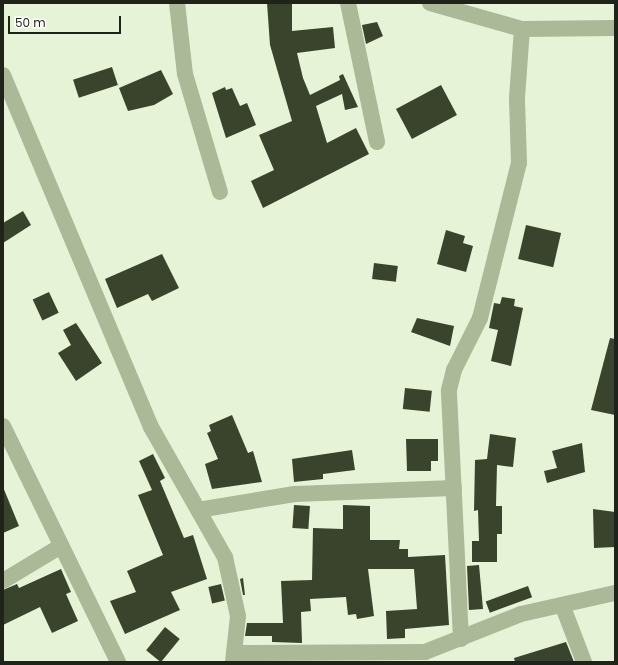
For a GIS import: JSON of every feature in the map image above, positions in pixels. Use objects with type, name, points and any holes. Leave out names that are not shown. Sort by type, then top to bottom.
[{"type":"street","points":[[177,3],[185,74],[220,192]]},
{"type":"street","points":[[348,3],[376,142]]},
{"type":"street","points":[[430,3],[522,29],[615,28]]},
{"type":"street","points":[[461,639],[449,390],[454,370],[480,318],[519,163],[517,98],[522,29]]},
{"type":"street","points":[[3,75],[150,427],[224,557],[238,616],[234,657],[425,652],[461,639],[520,614],[563,607],[615,593]]},
{"type":"street","points":[[3,426],[118,662]]},
{"type":"street","points":[[198,510],[295,494],[454,488]]},
{"type":"street","points":[[3,581],[61,546]]},
{"type":"street","points":[[563,607],[584,662]]},
{"type":"building","points":[[267,3],[292,3],[292,31],[333,27],[335,48],[297,53],[303,78],[310,95],[340,80],[339,76],[343,74],[358,107],[345,110],[342,94],[316,106],[327,143],[356,128],[369,154],[263,208],[251,181],[274,170],[259,135],[292,121],[270,45]]},
{"type":"building","points":[[377,22],[383,36],[366,44],[362,25]]},
{"type":"building","points":[[112,67],[118,85],[79,98],[73,80]]},
{"type":"building","points":[[161,70],[173,94],[154,105],[128,111],[119,88]]},
{"type":"building","points":[[441,85],[457,115],[412,139],[396,109]]},
{"type":"building","points":[[225,87],[226,90],[232,88],[240,106],[247,103],[256,125],[226,138],[212,93]]},
{"type":"building","points":[[23,211],[31,225],[3,243],[3,223]]},
{"type":"building","points":[[526,225],[561,233],[553,267],[518,259]]},
{"type":"building","points":[[446,230],[465,236],[463,243],[473,246],[466,272],[437,264]]},
{"type":"building","points":[[162,254],[179,288],[152,301],[148,294],[117,308],[105,279]]},
{"type":"building","points":[[374,263],[398,266],[396,282],[372,279]]},
{"type":"building","points":[[49,292],[59,313],[42,320],[33,300]]},
{"type":"building","points":[[502,297],[515,299],[514,306],[523,308],[511,366],[491,361],[498,330],[489,328],[494,303],[500,304]]},
{"type":"building","points":[[417,318],[454,326],[450,346],[411,332]]},
{"type":"building","points":[[76,323],[102,363],[76,381],[58,353],[71,345],[63,330]]},
{"type":"building","points":[[610,338],[615,339],[615,415],[591,410]]},
{"type":"building","points":[[405,388],[432,391],[430,412],[403,409]]},
{"type":"building","points":[[232,415],[248,453],[253,451],[262,482],[212,489],[205,464],[218,459],[207,433],[211,431],[209,425]]},
{"type":"building","points":[[490,434],[516,438],[513,467],[497,465],[496,506],[502,506],[502,534],[497,534],[497,562],[472,562],[472,541],[479,541],[478,510],[474,511],[475,460],[487,459]]},
{"type":"building","points":[[406,439],[438,439],[438,461],[431,461],[431,471],[407,471]]},
{"type":"building","points":[[582,443],[585,472],[547,483],[544,471],[557,468],[552,451]]},
{"type":"building","points":[[352,450],[355,470],[323,474],[323,479],[294,482],[292,459]]},
{"type":"building","points":[[153,454],[165,478],[160,481],[184,538],[193,535],[207,579],[171,592],[180,610],[125,634],[110,601],[136,592],[127,571],[163,555],[138,495],[152,490],[139,461]]},
{"type":"building","points":[[3,487],[19,526],[3,533]]},
{"type":"building","points":[[294,505],[310,506],[308,529],[292,528]]},
{"type":"building","points":[[343,505],[370,506],[370,540],[400,540],[399,549],[408,549],[408,557],[445,555],[449,625],[405,629],[405,638],[387,639],[386,611],[417,609],[414,569],[368,569],[374,616],[357,619],[356,614],[348,615],[346,597],[310,599],[311,611],[301,612],[302,643],[272,642],[272,636],[245,636],[247,623],[283,623],[281,581],[312,580],[313,528],[343,529]]},
{"type":"building","points":[[593,509],[615,512],[615,547],[594,548]]},
{"type":"building","points":[[479,565],[483,609],[469,610],[467,566]]},
{"type":"building","points":[[61,569],[71,592],[66,594],[78,621],[52,633],[40,607],[3,625],[3,590],[17,584],[19,588]]},
{"type":"building","points":[[243,578],[245,595],[243,595],[240,579]]},
{"type":"building","points":[[221,584],[225,601],[212,603],[208,587]]},
{"type":"building","points":[[528,586],[532,597],[490,613],[486,601]]},
{"type":"building","points":[[165,627],[180,639],[161,662],[146,650]]},
{"type":"building","points":[[566,642],[574,662],[515,662],[514,658]]}]
